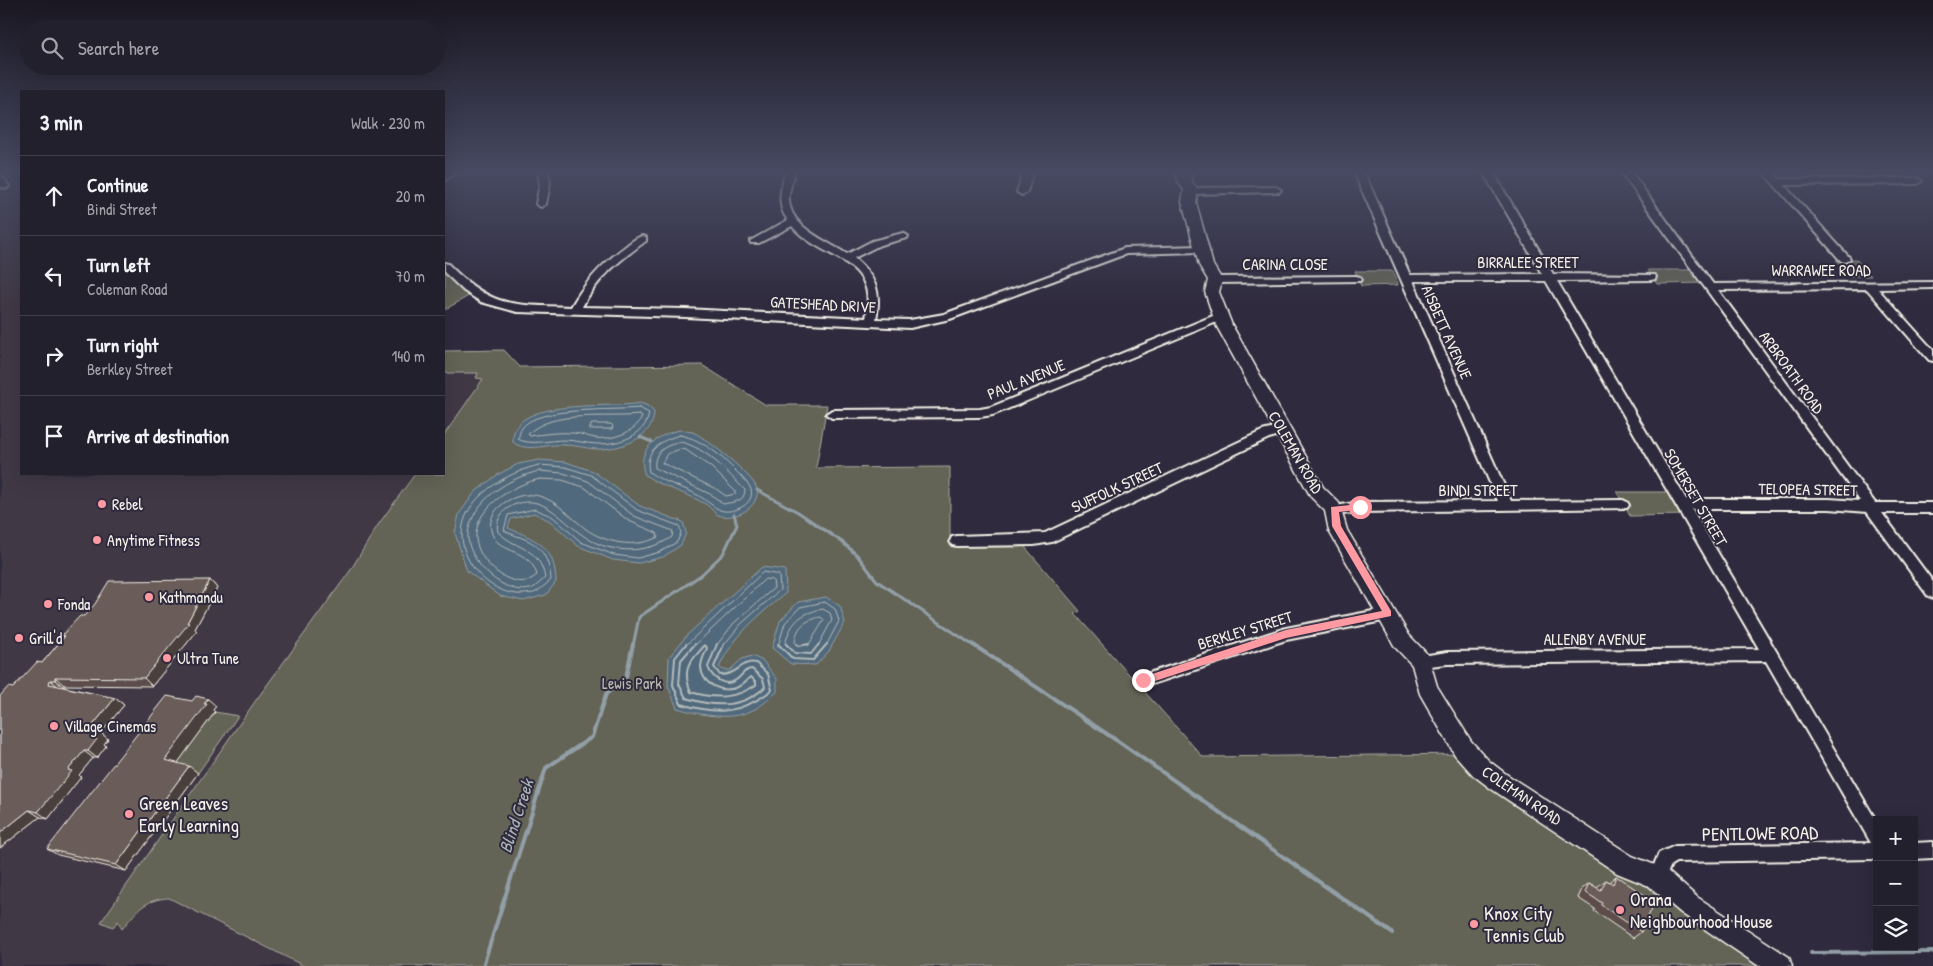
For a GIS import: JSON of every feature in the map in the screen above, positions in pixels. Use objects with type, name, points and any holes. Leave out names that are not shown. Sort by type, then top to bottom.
[{"type":"street","points":[[790,217],[792,222],[817,242],[846,258],[864,273],[871,284],[874,300],[870,323]]},
{"type":"street","name":"COLEMAN ROAD","points":[[1193,217],[1207,268],[1215,280],[1212,292],[1220,317],[1317,492],[1334,510],[1338,531],[1402,641],[1421,661],[1428,688],[1463,748],[1481,768],[1626,865],[1646,871],[1657,877],[1688,905],[1778,966]]},
{"type":"street","name":"AISBETT AVENUE","points":[[1379,217],[1507,506]]},
{"type":"street","name":"SOMERSET STREET","points":[[1514,217],[1873,831]]},
{"type":"street","name":"ARBROATH ROAD","points":[[1659,217],[1933,592]]},
{"type":"street","points":[[1808,217],[1845,259]]},
{"type":"street","points":[[755,241],[792,222]]},
{"type":"street","points":[[846,258],[870,245],[903,236]]},
{"type":"street","points":[[575,310],[585,290],[600,272],[642,239]]},
{"type":"street","name":"GATESHEAD DRIVE","points":[[445,267],[472,294],[492,303],[525,310],[685,313],[910,324],[946,317],[1125,251],[1202,249]]},
{"type":"street","name":"BIRRALEE STREET","points":[[1406,278],[1651,277]]},
{"type":"street","name":"CARINA CLOSE","points":[[1215,280],[1356,279]]},
{"type":"street","name":"WARRAWEE ROAD","points":[[1710,287],[1933,285]]},
{"type":"street","points":[[1870,286],[1933,357]]},
{"type":"street","name":"PAUL AVENUE","points":[[832,414],[980,413],[993,411],[1220,317]]},
{"type":"street","name":"SUFFOLK STREET","points":[[957,541],[1034,540],[1047,538],[1266,434],[1283,430]]},
{"type":"street","name":"TELOPEA STREET","points":[[1682,504],[1829,504],[1933,508]]},
{"type":"street","name":"BINDI STREET","points":[[1334,510],[1360,507],[1623,505]]},
{"type":"street","name":"BERKLEY STREET","points":[[1143,680],[1286,634],[1388,614]]},
{"type":"street","name":"ALLENBY AVENUE","points":[[1421,661],[1447,658],[1770,655]]},
{"type":"street","points":[[1918,851],[1933,850]]},
{"type":"street","name":"PENTLOWE ROAD","points":[[1657,877],[1666,859],[1675,854],[1873,851]]},
{"type":"shaded area","points":[[0,217],[20,217],[20,475],[414,475],[378,525],[350,571],[102,921],[113,927],[118,921],[122,929],[139,909],[154,898],[169,898],[304,966],[0,966]]},
{"type":"shaded area","points":[[445,373],[478,373],[484,379],[445,434]]},
{"type":"green space","points":[[1856,259],[1871,276],[1850,276],[1836,260]]},
{"type":"green space","points":[[445,267],[472,294],[445,309]]},
{"type":"green space","points":[[1648,270],[1697,270],[1707,283],[1657,284]]},
{"type":"green space","points":[[1355,271],[1393,271],[1398,285],[1361,286]]},
{"type":"green space","name":"Lewis Park","points":[[504,350],[520,367],[702,365],[766,405],[827,405],[816,468],[950,467],[950,541],[1019,540],[1080,611],[1075,614],[1203,757],[1468,754],[1777,966],[304,966],[169,898],[147,904],[136,912],[122,929],[118,921],[113,927],[101,922],[254,703],[350,571],[378,525],[414,475],[445,475],[445,434],[483,379],[476,378],[478,373],[445,373],[445,351]]},
{"type":"green space","points":[[1617,492],[1675,492],[1688,515],[1630,516]]},
{"type":"green space","points":[[215,712],[238,716],[198,773],[174,768]]},
{"type":"water","points":[[640,403],[648,406],[654,412],[652,421],[648,429],[641,436],[624,445],[605,449],[571,445],[530,448],[513,442],[516,427],[527,417],[544,411]]},
{"type":"water","points":[[680,430],[693,432],[701,437],[720,450],[748,476],[757,489],[757,496],[750,507],[731,516],[718,515],[700,501],[645,475],[643,458],[650,444],[664,435]]},
{"type":"water","points":[[539,460],[566,462],[593,471],[640,506],[683,522],[686,533],[681,545],[663,557],[639,563],[613,560],[578,546],[550,521],[534,513],[511,519],[508,528],[536,541],[548,553],[555,570],[556,582],[546,595],[523,601],[500,596],[467,571],[455,533],[459,514],[475,492],[497,475],[518,464]]},
{"type":"water","points":[[762,567],[785,570],[786,593],[740,635],[719,667],[723,670],[730,670],[742,659],[752,656],[763,661],[777,679],[777,692],[758,707],[746,713],[736,715],[706,715],[677,708],[668,686],[669,657],[688,634]]},
{"type":"water","points":[[826,597],[840,606],[845,622],[829,651],[816,665],[791,664],[772,648],[780,621],[798,602]]},
{"type":"building","name":"Village Cinemas","points":[[210,580],[187,623],[189,623],[144,678],[55,677],[55,680],[50,680],[49,684],[115,698],[89,730],[99,732],[94,738],[97,739],[88,751],[84,751],[68,770],[72,771],[38,812],[29,810],[0,833],[0,696],[8,687],[13,688],[37,662],[42,663],[65,636],[62,635],[80,616],[84,616],[95,604],[109,581]]},
{"type":"building","name":"Green Leaves Early Learning","points":[[167,696],[192,701],[196,696],[208,699],[204,704],[207,704],[165,760],[189,766],[116,865],[47,849]]},
{"type":"building","name":"Orana Neighbourhood House","points":[[1616,876],[1655,902],[1641,932],[1585,892],[1589,883],[1601,890],[1606,880],[1613,884]]},
{"type":"waterway","name":"Blind Creek","points":[[640,437],[652,442]]},
{"type":"waterway","points":[[757,490],[798,512],[842,542],[857,555],[877,581],[974,646]]},
{"type":"waterway","name":"Blind Creek","points":[[633,646],[639,617],[701,575],[723,554],[737,525],[734,514]]},
{"type":"waterway","name":"Blind Creek","points":[[483,966],[546,768],[592,737],[606,694],[626,677],[633,644]]},
{"type":"waterway","points":[[972,644],[1122,744],[1392,933]]},
{"type":"waterway","points":[[1811,953],[1933,952]]},
{"type":"place","name":"Rebel","points":[[102,504]]},
{"type":"place","name":"Anytime Fitness","points":[[97,540]]},
{"type":"place","name":"Kathmandu","points":[[149,597]]},
{"type":"place","name":"Fonda","points":[[48,604]]},
{"type":"place","name":"Grill'd","points":[[19,638]]},
{"type":"place","name":"Ultra Tune","points":[[167,658]]},
{"type":"place","name":"Village Cinemas","points":[[54,726]]},
{"type":"place","name":"Green Leaves Early Learning","points":[[129,814]]},
{"type":"place","name":"Orana Neighbourhood House","points":[[1620,910]]},
{"type":"place","name":"Knox City Tennis Club","points":[[1474,924]]},
{"type":"route","points":[[1143,680],[1286,634],[1388,614],[1336,526],[1334,510],[1360,507]]}]
